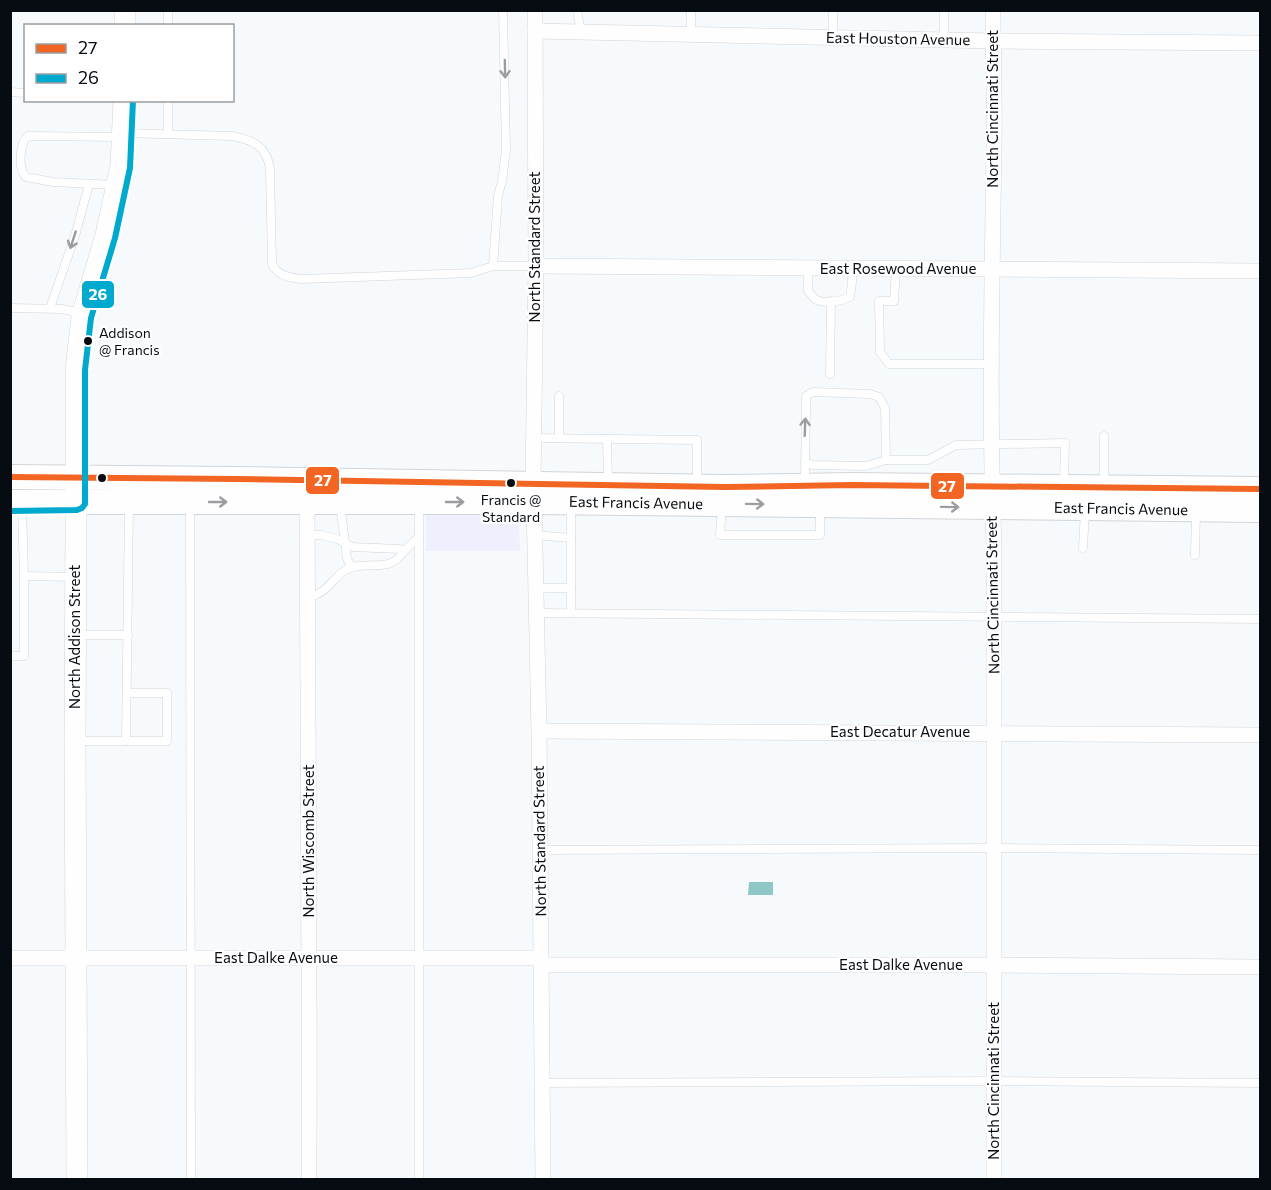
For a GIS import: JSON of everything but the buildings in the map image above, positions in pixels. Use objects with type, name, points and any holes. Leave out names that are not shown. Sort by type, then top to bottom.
[{"type":"main road","name":"East Francis Avenue","points":[[16,502],[76,490],[236,478],[533,493],[571,502],[722,504],[851,475],[992,497],[1085,508],[1260,510]]},
{"type":"main road","name":"East Francis Avenue","points":[[10,477],[129,501],[190,502],[419,502],[608,485],[811,484],[992,497],[1064,488],[1260,489]]},
{"type":"street","name":"North Standard Street","points":[[535,10],[536,266],[533,493],[539,730],[543,1179]]},
{"type":"street","name":"North Cincinnati Street","points":[[993,10],[994,145],[990,444],[994,617],[994,1179]]},
{"type":"street","name":"East Houston Avenue","points":[[535,31],[993,41],[1260,43]]},
{"type":"street","name":"North Addison Street","points":[[76,1179],[75,370],[83,313],[106,235],[121,166],[124,102]]},
{"type":"street","name":"East Rosewood Avenue","points":[[536,266],[1260,271]]},
{"type":"street","name":"North Wiscomb Street","points":[[307,502],[309,1179]]},
{"type":"street","name":"East Decatur Avenue","points":[[539,730],[1260,735]]},
{"type":"street","name":"East Dalke Avenue","points":[[10,958],[420,958],[541,962],[1260,968]]},
{"type":"lane","points":[[494,266],[498,196],[506,151],[503,10]]},
{"type":"lane","points":[[577,10],[581,32]]},
{"type":"lane","points":[[691,10],[691,34]]},
{"type":"lane","points":[[833,10],[833,38]]},
{"type":"lane","points":[[944,10],[944,39]]},
{"type":"lane","points":[[168,102],[168,134]]},
{"type":"lane","points":[[116,186],[52,182],[23,176],[21,150],[25,138],[28,136],[168,134],[239,137],[258,145],[268,158],[270,169],[272,264],[275,271],[284,276],[301,279],[471,273],[494,266],[536,266]]},
{"type":"lane","points":[[50,308],[75,236],[89,184]]},
{"type":"lane","points":[[808,269],[808,291],[816,300],[831,301],[850,297],[852,269]]},
{"type":"lane","points":[[896,269],[894,301],[879,301],[879,352],[889,364],[990,364]]},
{"type":"lane","points":[[830,374],[831,301]]},
{"type":"lane","points":[[10,308],[50,308],[83,313]]},
{"type":"lane","points":[[811,484],[804,433],[806,396],[813,392],[870,394],[879,397],[885,408],[886,460]]},
{"type":"lane","points":[[558,438],[559,396]]},
{"type":"lane","points":[[1104,436],[1104,488]]},
{"type":"lane","points":[[534,438],[697,440],[698,486]]},
{"type":"lane","points":[[607,439],[608,485]]},
{"type":"lane","points":[[851,475],[866,466],[886,460],[928,460],[956,444],[1065,443],[1064,488]]},
{"type":"lane","points":[[126,741],[129,501]]},
{"type":"lane","points":[[10,656],[24,656],[24,576],[16,502]]},
{"type":"lane","points":[[190,502],[191,1179]]},
{"type":"lane","points":[[340,502],[347,559],[352,567]]},
{"type":"lane","points":[[419,502],[419,1179]]},
{"type":"lane","points":[[571,502],[571,613]]},
{"type":"lane","points":[[1083,548],[1085,508]]},
{"type":"lane","points":[[1195,555],[1196,509]]},
{"type":"lane","points":[[307,535],[337,538],[353,547],[404,551]]},
{"type":"lane","points":[[534,535],[571,538]]},
{"type":"lane","points":[[307,599],[322,592],[339,575],[352,567],[392,564],[419,537]]},
{"type":"lane","points":[[24,576],[75,577]]},
{"type":"lane","points":[[536,588],[571,588]]},
{"type":"lane","points":[[537,613],[1260,619]]},
{"type":"lane","points":[[76,635],[128,635]]},
{"type":"lane","points":[[75,740],[167,741],[167,693],[127,693]]},
{"type":"lane","points":[[540,850],[994,848],[1260,850]]},
{"type":"lane","points":[[541,1083],[1260,1083]]},
{"type":"shaded area","points":[[516,512],[519,518],[520,551],[426,551],[426,513]]},
{"type":"water","points":[[749,882],[773,882],[773,895],[748,895]]},
{"type":"transit line","name":"26","points":[[10,511],[77,510],[85,504],[85,370],[91,318],[115,238],[130,168],[133,102]]},
{"type":"transit line","name":"27","points":[[10,477],[725,487],[851,485],[1260,489]]},
{"type":"place","name":"Addison @ Francis","points":[[88,341]]},
{"type":"place","name":"Francis @ Standard","points":[[511,483]]}]
